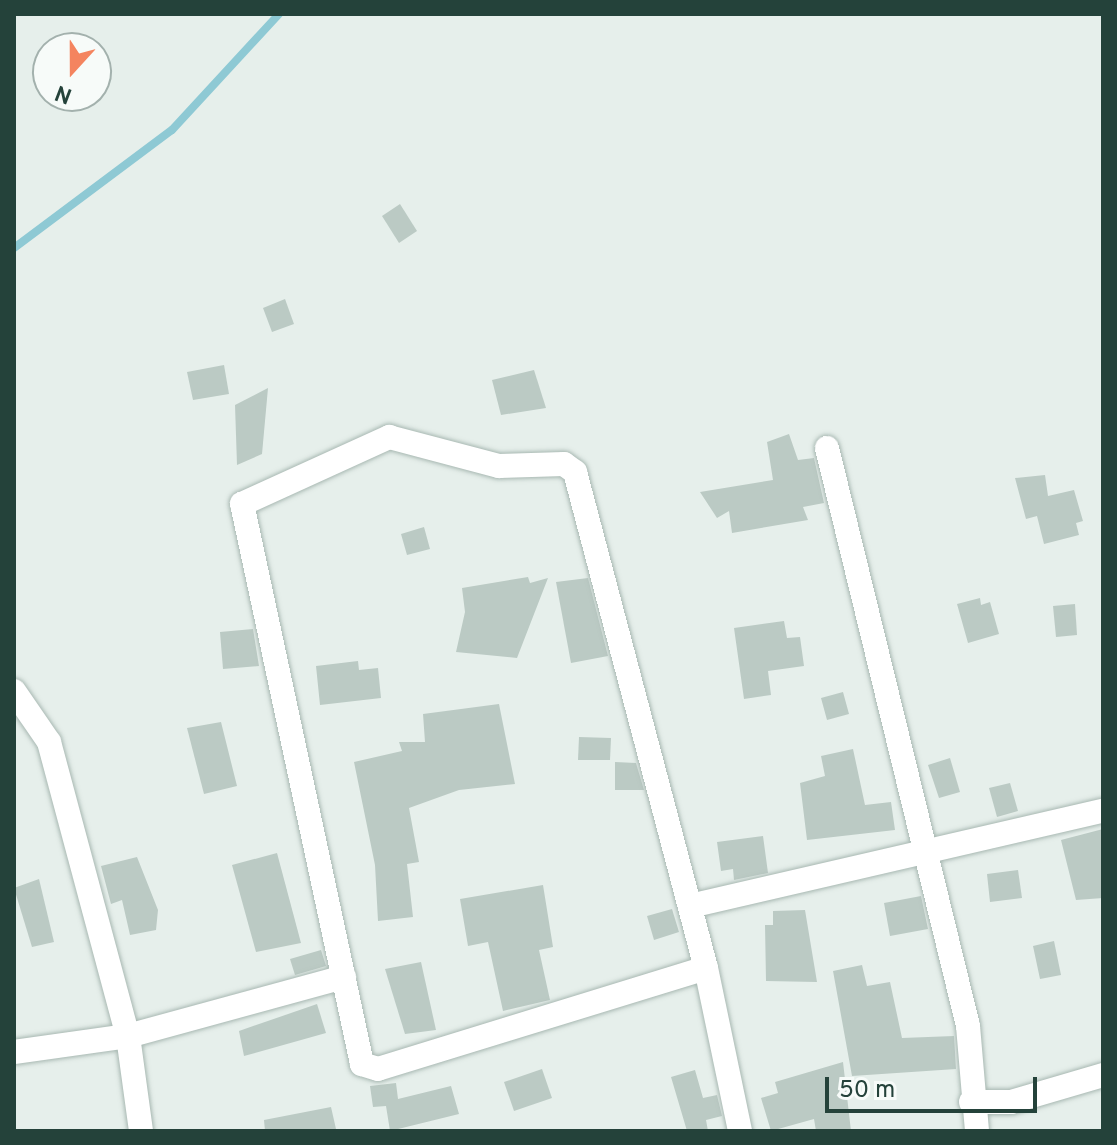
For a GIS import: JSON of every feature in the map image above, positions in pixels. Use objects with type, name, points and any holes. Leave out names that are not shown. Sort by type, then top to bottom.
[{"type":"street","points":[[706,968],[378,1069],[355,1055],[344,977],[242,504],[389,437],[499,466],[564,464],[575,472],[706,968],[740,1131]]},
{"type":"street","points":[[827,448],[968,1026],[971,1102],[977,1131]]},
{"type":"street","points":[[14,691],[49,742],[128,1036],[141,1131]]},
{"type":"street","points":[[690,906],[1103,811]]},
{"type":"street","points":[[14,1052],[128,1036],[344,977]]},
{"type":"street","points":[[971,1102],[1011,1102],[1103,1075]]},
{"type":"building","points":[[400,204],[417,231],[399,243],[382,216]]},
{"type":"building","points":[[285,299],[294,324],[272,332],[263,308]]},
{"type":"building","points":[[224,365],[229,394],[193,400],[187,372]]},
{"type":"building","points":[[534,370],[546,408],[501,415],[492,380]]},
{"type":"building","points":[[268,388],[262,454],[237,465],[235,405]]},
{"type":"building","points":[[789,434],[798,460],[814,458],[824,503],[803,507],[808,520],[732,533],[729,511],[717,518],[700,492],[773,480],[767,442]]},
{"type":"building","points":[[1045,475],[1048,496],[1074,490],[1083,521],[1076,523],[1079,535],[1044,544],[1037,516],[1026,519],[1015,478]]},
{"type":"building","points":[[424,527],[430,549],[407,555],[401,534]]},
{"type":"building","points":[[528,577],[530,583],[548,578],[517,658],[456,652],[465,612],[462,588]]},
{"type":"building","points":[[588,578],[608,656],[571,663],[556,582]]},
{"type":"building","points":[[980,598],[981,605],[990,602],[999,634],[968,643],[957,604]]},
{"type":"building","points":[[1075,604],[1077,635],[1056,637],[1053,606]]},
{"type":"building","points":[[784,621],[787,638],[800,637],[804,666],[768,671],[771,695],[744,699],[734,628]]},
{"type":"building","points":[[253,629],[259,666],[223,669],[220,632]]},
{"type":"building","points":[[358,661],[359,670],[378,668],[381,698],[320,705],[316,666]]},
{"type":"building","points":[[843,692],[849,714],[827,720],[821,698]]},
{"type":"building","points":[[499,704],[515,784],[459,790],[409,808],[419,862],[407,864],[413,917],[378,921],[375,865],[354,762],[402,751],[399,742],[425,742],[423,714]]},
{"type":"building","points":[[221,722],[237,786],[204,794],[187,728]]},
{"type":"building","points":[[579,737],[611,738],[610,760],[578,760]]},
{"type":"building","points":[[853,749],[865,805],[891,802],[895,830],[807,840],[800,783],[825,776],[821,756]]},
{"type":"building","points":[[950,758],[960,792],[939,798],[928,765]]},
{"type":"building","points":[[615,762],[636,763],[644,790],[615,790]]},
{"type":"building","points":[[1010,783],[1018,811],[997,817],[989,788]]},
{"type":"building","points":[[1103,829],[1103,898],[1076,900],[1061,840]]},
{"type":"building","points":[[763,836],[768,873],[734,880],[733,869],[721,871],[717,842]]},
{"type":"building","points":[[277,853],[301,943],[256,952],[232,865]]},
{"type":"building","points":[[137,857],[158,910],[156,930],[130,935],[122,900],[111,904],[101,866]]},
{"type":"building","points":[[1018,870],[1022,898],[990,902],[987,874]]},
{"type":"building","points":[[39,879],[54,942],[32,947],[14,888]]},
{"type":"building","points":[[543,885],[553,947],[539,950],[550,1000],[503,1011],[488,942],[468,946],[460,899]]},
{"type":"building","points":[[921,896],[928,929],[890,936],[884,903]]},
{"type":"building","points":[[672,909],[679,932],[654,940],[647,916]]},
{"type":"building","points":[[805,910],[817,982],[766,981],[765,925],[773,925],[773,911]]},
{"type":"building","points":[[1054,941],[1061,975],[1040,979],[1033,946]]},
{"type":"building","points":[[321,950],[326,966],[295,975],[290,959]]},
{"type":"building","points":[[421,962],[436,1030],[405,1034],[385,969]]},
{"type":"building","points":[[862,965],[867,986],[890,982],[902,1038],[954,1036],[956,1069],[852,1076],[833,971]]},
{"type":"building","points":[[317,1004],[326,1033],[244,1056],[239,1031]]},
{"type":"building","points":[[843,1062],[851,1131],[816,1131],[814,1119],[771,1131],[761,1098],[778,1093],[775,1082]]},
{"type":"building","points":[[542,1069],[552,1098],[514,1111],[504,1082]]},
{"type":"building","points":[[695,1070],[703,1098],[717,1095],[722,1116],[706,1120],[708,1131],[687,1131],[671,1077]]},
{"type":"building","points":[[396,1083],[398,1099],[451,1086],[459,1114],[390,1131],[386,1106],[373,1107],[370,1086]]},
{"type":"building","points":[[331,1107],[336,1129],[265,1131],[264,1120]]},
{"type":"waterway","points":[[14,248],[172,130],[279,14]]}]
